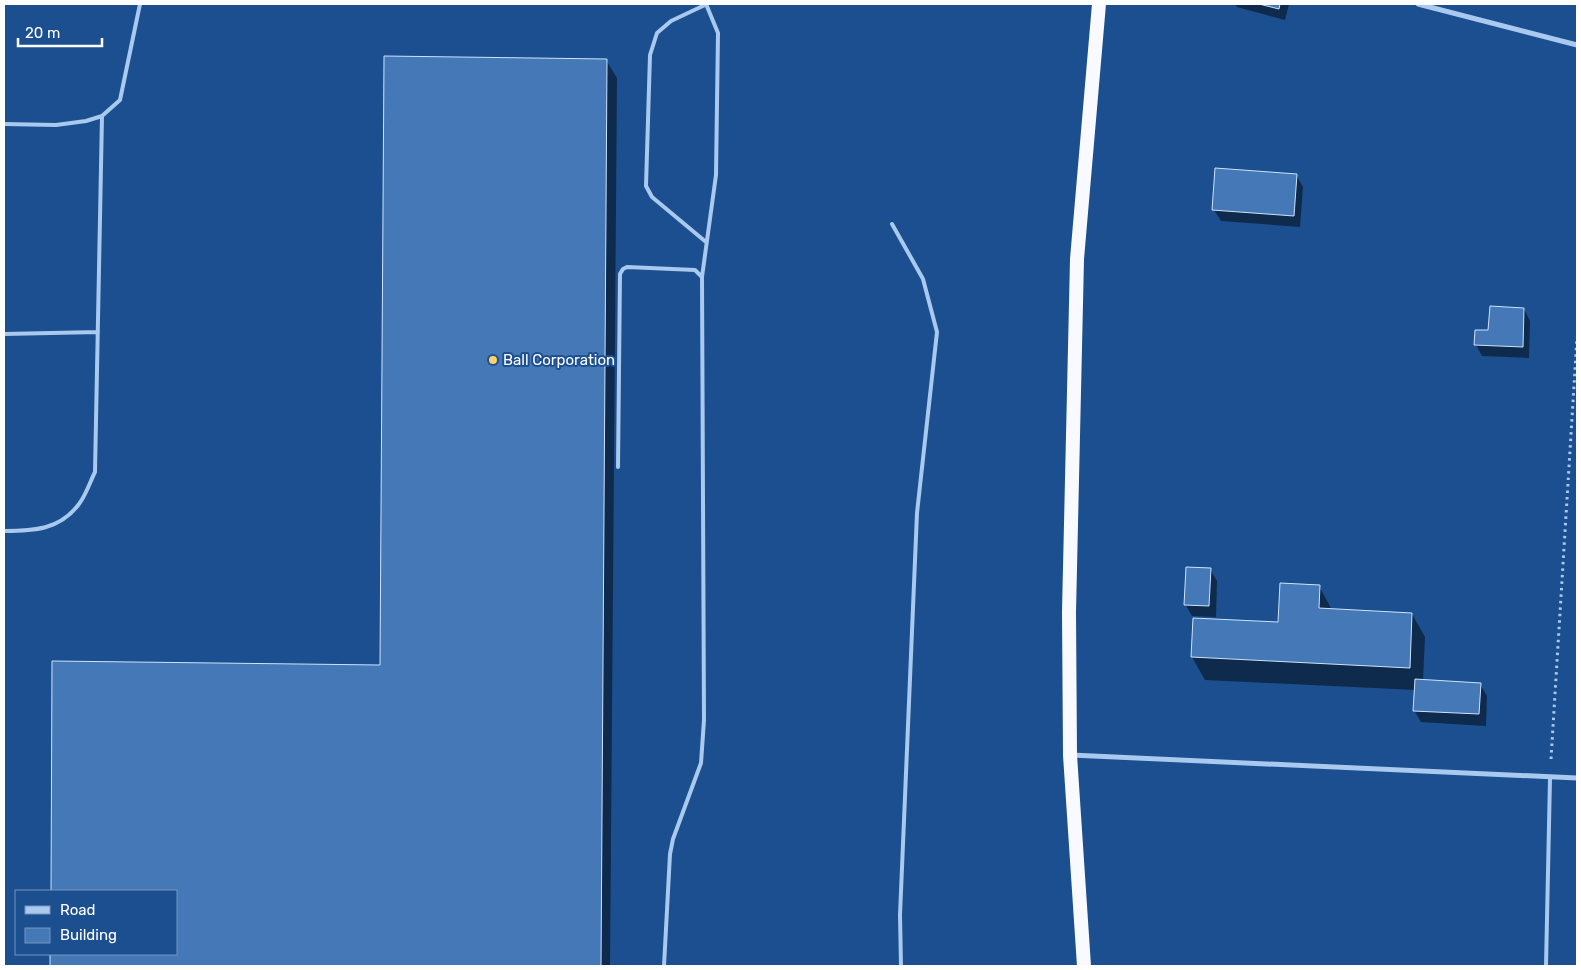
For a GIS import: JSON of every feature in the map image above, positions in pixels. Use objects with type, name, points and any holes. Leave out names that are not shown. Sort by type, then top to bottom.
[{"type":"highway","points":[[1084,966],[1070,755],[1069,612],[1077,259],[1099,4]]},
{"type":"street","points":[[1418,4],[1577,45]]},
{"type":"street","points":[[1070,755],[1577,778]]},
{"type":"lane","points":[[4,124],[56,125],[86,121],[102,116],[120,100],[140,4]]},
{"type":"lane","points":[[664,966],[670,854],[673,839],[700,763],[704,720],[702,277],[716,175],[718,33],[707,4],[671,21],[657,33],[650,55],[646,186],[656,202],[706,242]]},
{"type":"lane","points":[[4,531],[42,530],[64,519],[79,504],[95,472],[102,116]]},
{"type":"lane","points":[[892,224],[923,279],[938,332],[917,513],[900,915],[901,966]]},
{"type":"lane","points":[[618,467],[620,274],[626,267],[695,270],[702,277]]},
{"type":"lane","points":[[4,334],[98,332]]},
{"type":"lane","points":[[1546,966],[1550,778]]},
{"type":"path","points":[[1550,778],[1577,337]]},
{"type":"building","points":[[1259,4],[1280,4],[1279,9]]},
{"type":"building","name":"Ball Corporation","points":[[384,56],[607,59],[601,966],[50,966],[50,955],[178,955],[178,890],[51,890],[52,661],[380,665]]},
{"type":"building","points":[[1215,168],[1297,174],[1294,216],[1212,210]]},
{"type":"building","points":[[1490,306],[1524,308],[1523,347],[1474,345],[1475,330],[1488,330]]},
{"type":"building","points":[[1186,567],[1211,568],[1209,606],[1184,605]]},
{"type":"building","points":[[1280,583],[1320,585],[1319,608],[1412,613],[1410,668],[1191,657],[1193,618],[1278,622]]},
{"type":"building","points":[[1415,679],[1481,683],[1479,714],[1413,711]]},
{"type":"place","name":"Ball Corporation","points":[[493,360]]}]
